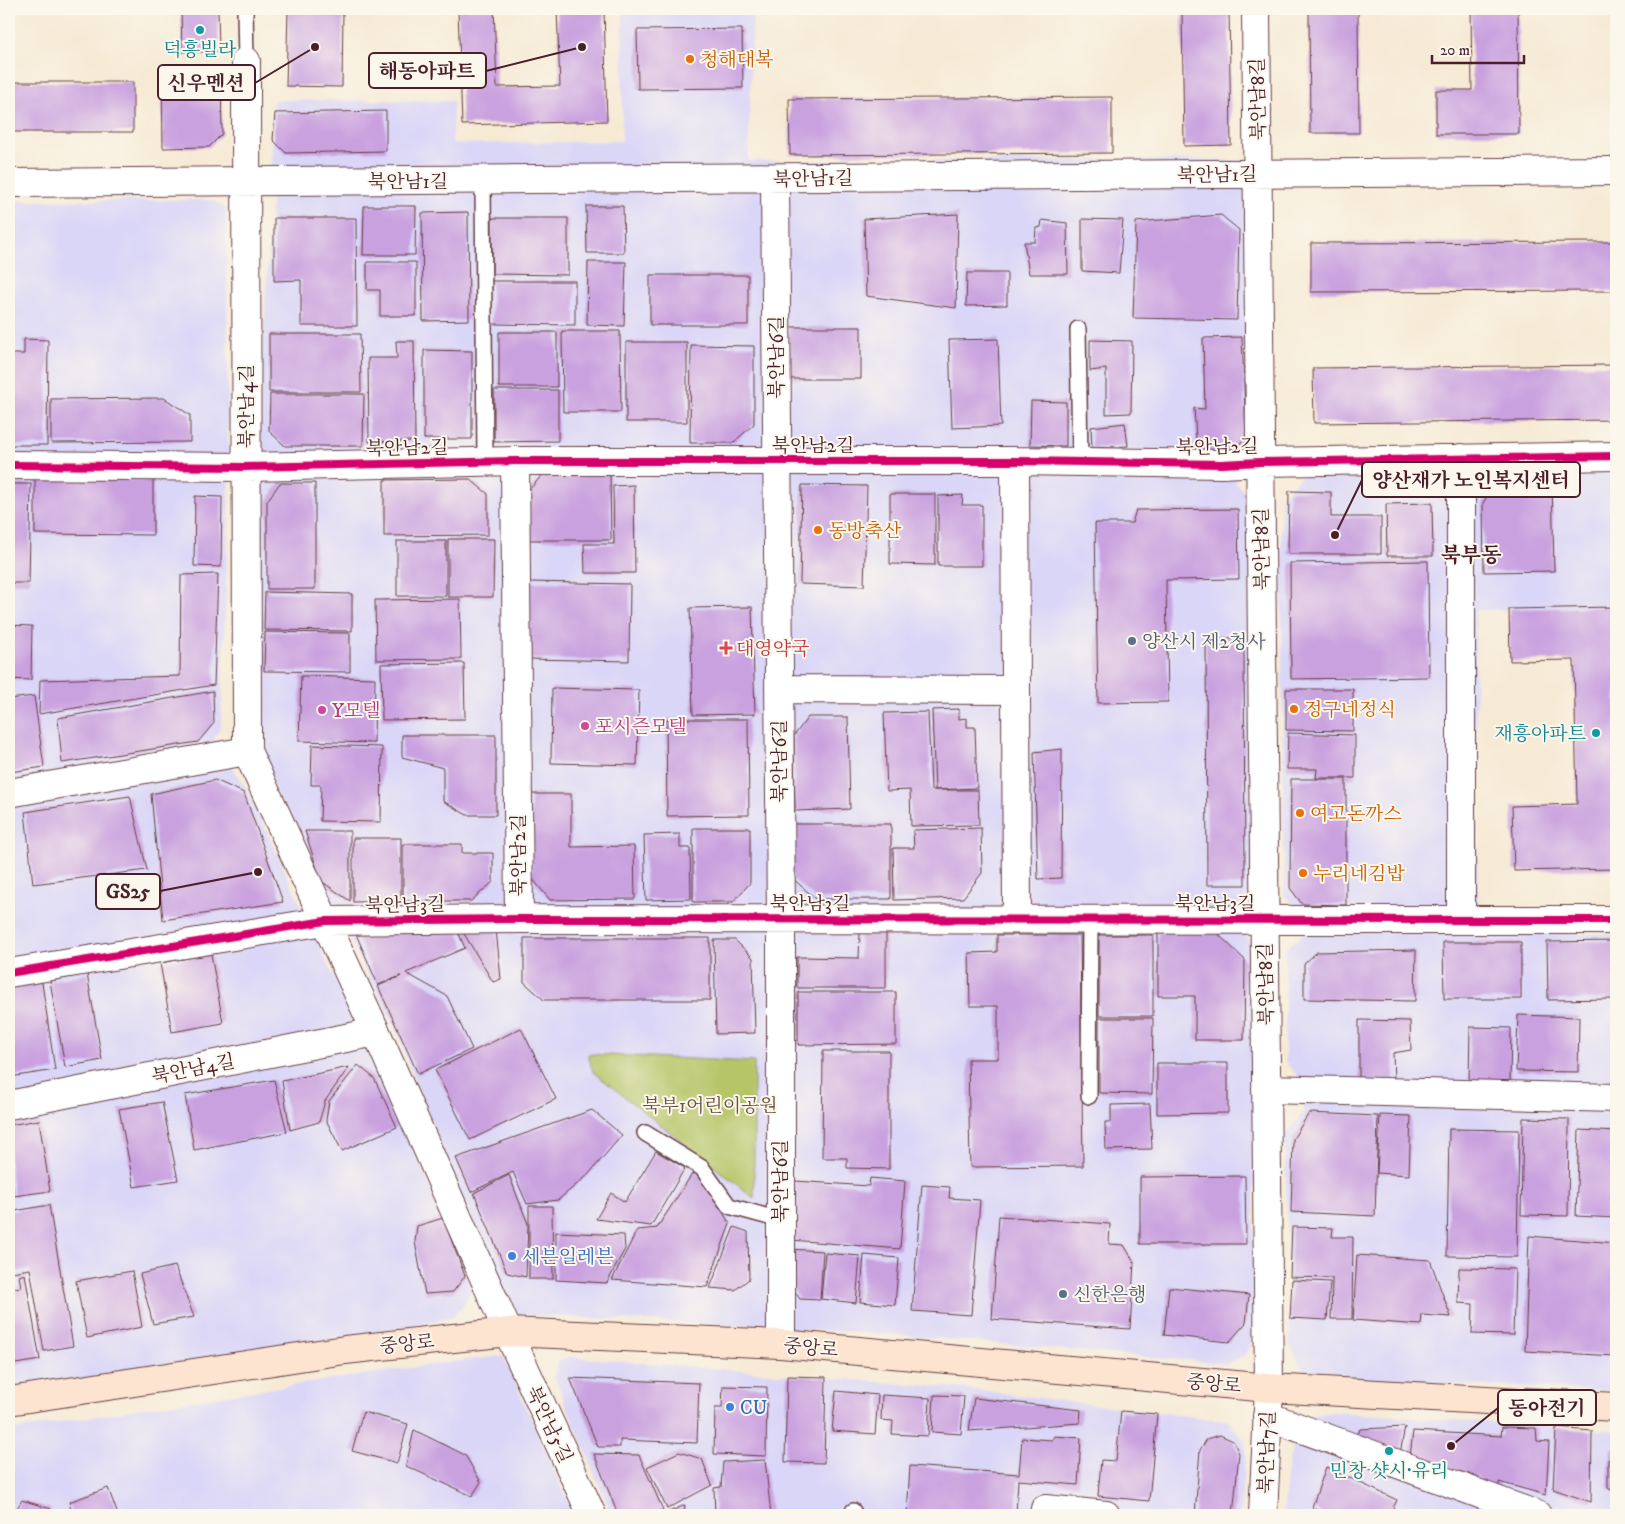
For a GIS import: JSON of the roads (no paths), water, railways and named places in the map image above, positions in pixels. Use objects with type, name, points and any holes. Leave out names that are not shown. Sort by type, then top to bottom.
[{"type":"main road","name":"중앙로","points":[[9,1401],[345,1350],[508,1332],[781,1344],[1269,1388],[1616,1407]]},
{"type":"street","name":"북안남8길","points":[[1256,9],[1269,1388]]},
{"type":"street","name":"북안남4길","points":[[246,61],[245,467],[247,751],[376,1032],[508,1332]]},
{"type":"street","name":"북안남1길","points":[[9,182],[775,179],[1616,171]]},
{"type":"street","name":"북안남6길","points":[[775,179],[781,919],[781,1344]]},
{"type":"street","name":"북안남2길","points":[[9,465],[245,467],[485,462],[777,461],[1015,461],[1222,464],[1616,456]]},
{"type":"street","points":[[1461,458],[1461,920]]},
{"type":"street","points":[[1015,461],[1017,920]]},
{"type":"street","name":"북안남2길","points":[[515,462],[518,919]]},
{"type":"street","points":[[779,690],[1016,690]]},
{"type":"street","points":[[9,793],[247,751]]},
{"type":"street","name":"북안남3길","points":[[9,973],[325,921],[518,919],[1616,920]]},
{"type":"street","name":"북안남4길","points":[[9,1105],[376,1032]]},
{"type":"street","points":[[1266,1089],[1616,1098]]},
{"type":"street","name":"북안남5길","points":[[508,1332],[592,1515]]},
{"type":"street","name":"북안남7길","points":[[1264,1515],[1269,1388]]},
{"type":"street","points":[[1267,1416],[1537,1515]]},
{"type":"street","points":[[1044,1515],[1045,1509],[1106,1515]]},
{"type":"lane","points":[[245,9],[246,61]]},
{"type":"lane","points":[[483,180],[485,462]]},
{"type":"lane","points":[[1078,329],[1080,462]]},
{"type":"lane","points":[[1089,1096],[1090,920]]},
{"type":"lane","points":[[645,1133],[702,1168],[729,1206],[780,1220]]},
{"type":"place","name":"덕흥빌라","points":[[200,30]]},
{"type":"place","name":"신우멘션","points":[[315,47]]},
{"type":"place","name":"해동아파트","points":[[582,47]]},
{"type":"place","name":"청해대복","points":[[690,59]]},
{"type":"place","name":"동방축산","points":[[818,530]]},
{"type":"place","name":"양산재가 노인복지센터","points":[[1335,535]]},
{"type":"place","name":"양산시 제2청사","points":[[1132,641]]},
{"type":"place","name":"대영약국","points":[[726,648]]},
{"type":"place","name":"정구네정식","points":[[1294,709]]},
{"type":"place","name":"Y모텔","points":[[322,710]]},
{"type":"place","name":"포시즌모텔","points":[[585,726]]},
{"type":"place","name":"재흥아파트","points":[[1596,733]]},
{"type":"place","name":"여고돈까스","points":[[1300,813]]},
{"type":"place","name":"GS25","points":[[258,872]]},
{"type":"place","name":"누리네김밥","points":[[1303,873]]},
{"type":"place","name":"세븐일레븐","points":[[512,1256]]},
{"type":"place","name":"신한은행","points":[[1063,1294]]},
{"type":"place","name":"CU","points":[[730,1407]]},
{"type":"place","name":"동아전기","points":[[1451,1446]]},
{"type":"place","name":"민창 샷시·유리","points":[[1389,1451]]},
{"type":"district","name":"북부동","points":[[1471,555]]},
{"type":"park label","name":"북부1어린이공원","points":[[710,1105]]}]
